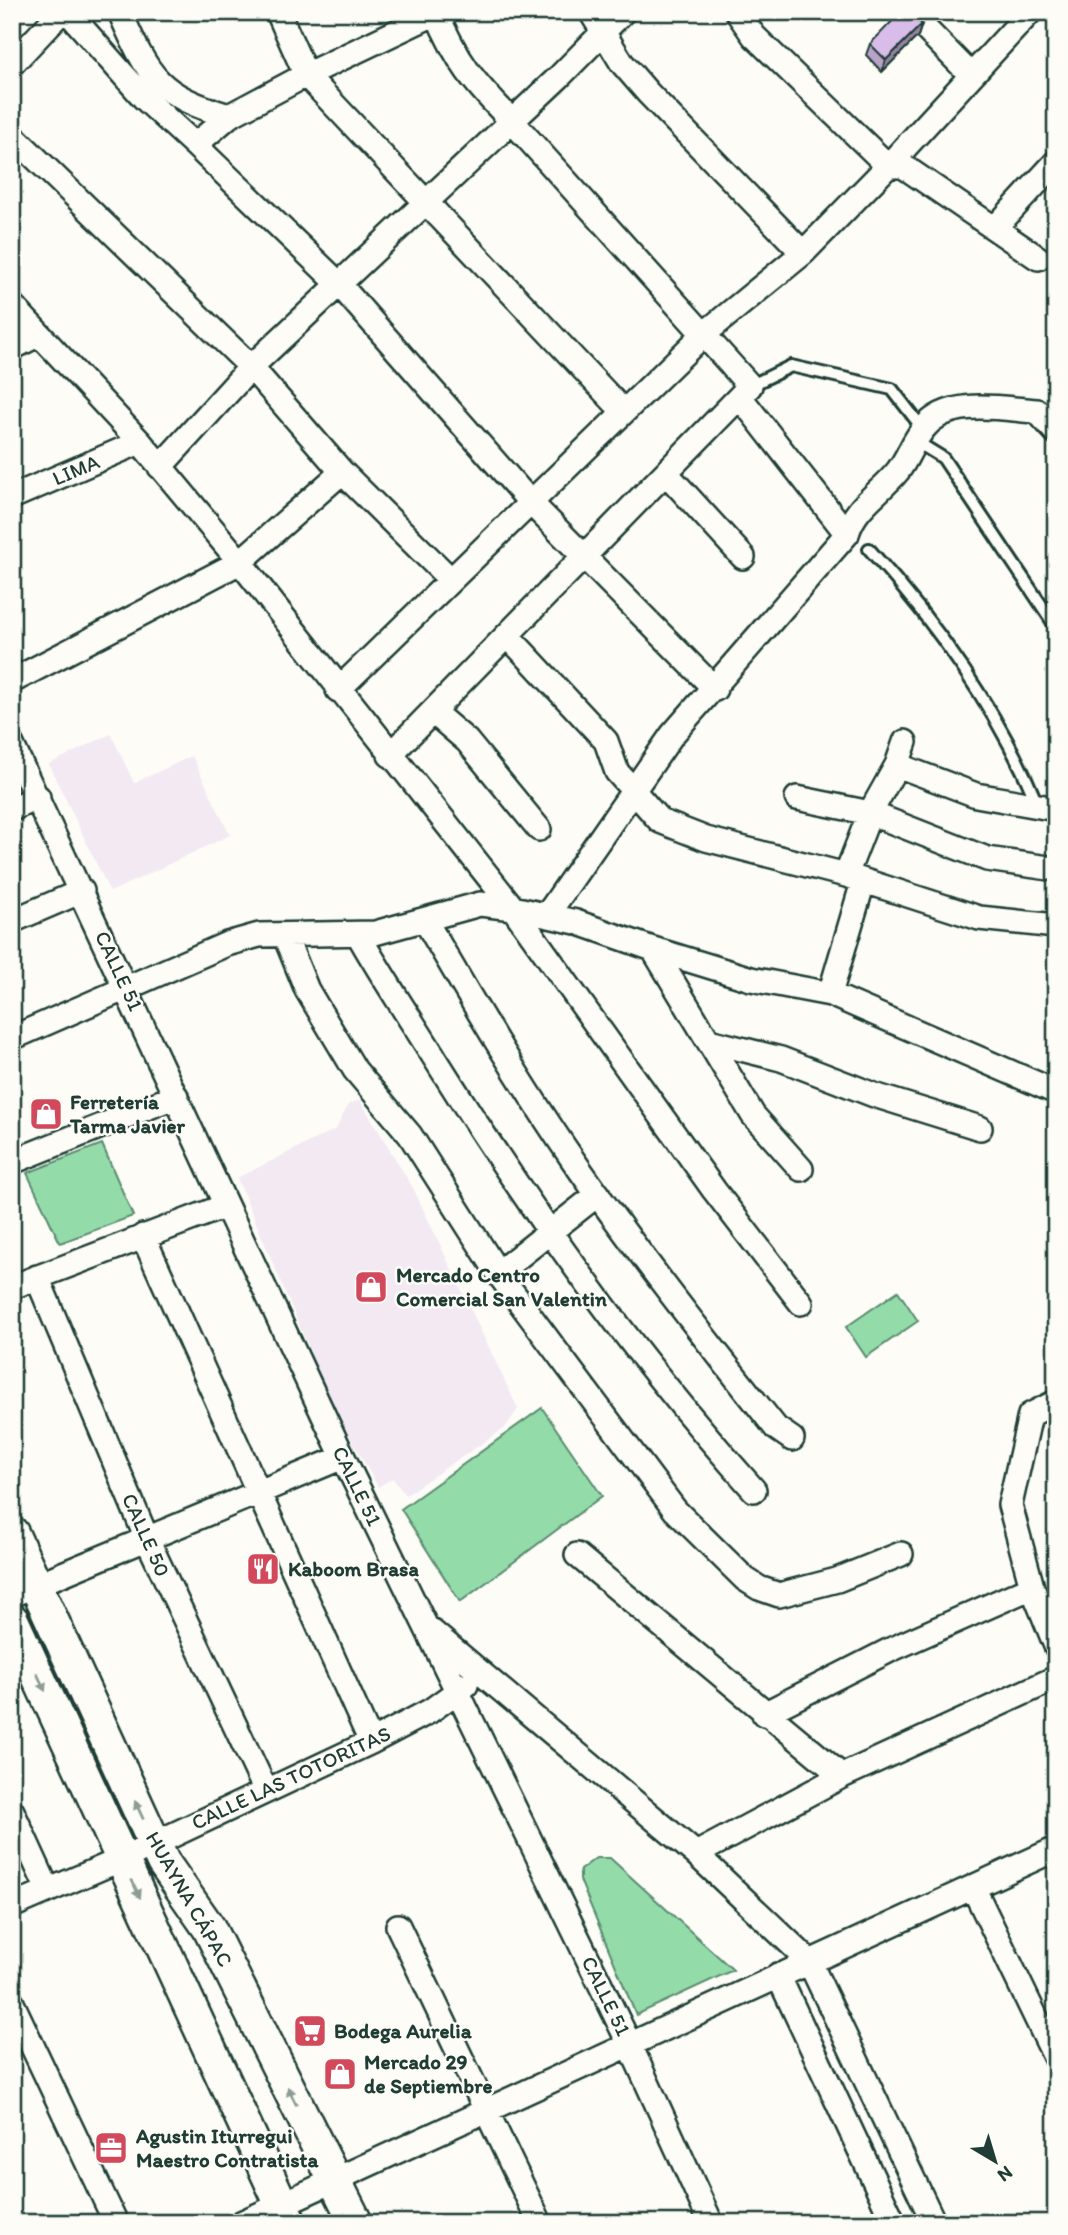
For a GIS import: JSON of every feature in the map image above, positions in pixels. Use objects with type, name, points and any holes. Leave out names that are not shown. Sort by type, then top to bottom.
[{"type":"main road","name":"HUAYNA CÁPAC","points":[[12,1533],[24,1590],[176,1882],[209,1928],[356,2223]]},
{"type":"main road","name":"HUAYNA CÁPAC","points":[[12,1620],[285,2214]]},
{"type":"street","points":[[12,64],[61,12]]},
{"type":"street","points":[[68,12],[144,98],[339,284],[531,503],[715,689]]},
{"type":"street","points":[[120,12],[134,44],[157,82],[180,100],[229,116]]},
{"type":"street","points":[[278,12],[306,75],[623,411]]},
{"type":"street","points":[[195,145],[229,116],[306,75],[437,12],[453,52],[473,82],[512,121],[704,334],[848,534]]},
{"type":"street","points":[[160,467],[251,367],[512,121],[597,22],[623,12]]},
{"type":"street","points":[[737,12],[754,36],[888,166],[903,166],[1038,258]]},
{"type":"street","points":[[909,12],[970,74]]},
{"type":"street","points":[[338,690],[704,334],[803,253],[888,166],[1030,12]]},
{"type":"street","points":[[597,22],[622,63],[648,93],[803,253]]},
{"type":"street","points":[[12,135],[251,367],[342,472],[451,580]]},
{"type":"street","points":[[995,228],[1056,162]]},
{"type":"street","points":[[12,305],[140,442],[240,562],[338,690],[513,908],[714,1191],[801,1303]]},
{"type":"street","points":[[12,348],[39,334]]},
{"type":"street","points":[[390,755],[745,392]]},
{"type":"street","points":[[547,915],[672,735],[848,534],[852,518],[897,473],[920,435],[938,414],[962,407],[1037,411],[1056,432]]},
{"type":"street","name":"LIMA","points":[[12,497],[140,442]]},
{"type":"street","points":[[12,681],[240,562],[342,472]]},
{"type":"street","points":[[666,473],[743,557]]},
{"type":"street","points":[[507,635],[606,741],[617,772],[660,821],[706,839],[855,878],[979,918],[1056,926]]},
{"type":"street","points":[[433,712],[467,741],[539,829]]},
{"type":"street","points":[[830,994],[870,813],[897,765],[905,742]]},
{"type":"street","name":"CALLE 51","points":[[12,745],[343,1457],[629,2043],[711,2223]]},
{"type":"street","points":[[897,765],[976,794],[1047,809]]},
{"type":"street","points":[[12,809],[38,797]]},
{"type":"street","points":[[797,799],[870,813],[987,859],[1056,869]]},
{"type":"street","points":[[12,921],[82,891]]},
{"type":"street","points":[[12,1038],[227,944],[259,934],[285,936],[375,933],[480,904],[547,915],[751,979],[830,994],[1056,1092]]},
{"type":"street","points":[[425,920],[531,1097],[598,1194],[692,1323],[776,1428],[792,1439]]},
{"type":"street","points":[[358,934],[473,1119],[548,1231],[641,1358],[754,1490]]},
{"type":"street","points":[[285,936],[307,990],[329,1031],[355,1070],[410,1135],[498,1273],[675,1510],[745,1579],[759,1588],[779,1595],[837,1580],[901,1554]]},
{"type":"street","points":[[653,949],[752,1115],[801,1169]]},
{"type":"street","points":[[709,1041],[781,1059],[874,1095],[980,1128]]},
{"type":"street","points":[[12,1162],[176,1096]]},
{"type":"street","points":[[498,1273],[598,1194]]},
{"type":"street","points":[[12,1287],[225,1206]]},
{"type":"street","points":[[143,1236],[370,1742]]},
{"type":"street","name":"CALLE 50","points":[[37,1277],[147,1539],[265,1789]]},
{"type":"street","points":[[1056,1402],[1030,1415],[1010,1505],[1032,1587],[1056,1646]]},
{"type":"street","points":[[24,1590],[343,1457]]},
{"type":"street","points":[[577,1555],[764,1714],[842,1776]]},
{"type":"street","points":[[764,1714],[890,1650],[1032,1587]]},
{"type":"street","points":[[424,1624],[696,1854],[809,1961],[934,2223]]},
{"type":"street","points":[[696,1854],[842,1776],[1056,1678]]},
{"type":"street","name":"CALLE LAS TOTORITAS","points":[[12,1906],[122,1859],[265,1789],[370,1742],[430,1711],[471,1682],[489,1680]]},
{"type":"street","points":[[12,1811],[48,1890]]},
{"type":"street","points":[[242,2223],[285,2214],[334,2180],[488,2112],[629,2043],[974,1889],[1056,1849]]},
{"type":"street","points":[[974,1889],[1056,2059]]},
{"type":"street","points":[[398,1926],[540,2223]]},
{"type":"street","points":[[778,1975],[894,2223]]},
{"type":"street","points":[[12,2003],[116,2223]]},
{"type":"lane","points":[[745,392],[791,366],[892,389],[920,435],[943,458],[1056,627]]},
{"type":"lane","points":[[869,549],[916,601],[1010,743],[1047,809]]},
{"type":"shaded area","points":[[111,734],[134,783],[192,756],[230,835],[110,892],[49,764]]},
{"type":"shaded area","name":"Mercado Centro Comercial San Valentin","points":[[360,1100],[414,1190],[518,1409],[505,1428],[405,1495],[393,1478],[378,1487],[313,1371],[311,1353],[237,1178],[336,1129],[349,1104]]},
{"type":"green space","points":[[102,1144],[133,1216],[60,1243],[27,1173]]},
{"type":"green space","points":[[898,1291],[918,1321],[866,1357],[846,1327]]},
{"type":"green space","points":[[542,1408],[602,1496],[460,1602],[401,1509]]},
{"type":"green space","points":[[596,1858],[610,1858],[733,1970],[636,2015],[580,1880],[580,1870]]},
{"type":"building","points":[[901,12],[909,12],[922,24],[886,60],[870,44]]},
{"type":"place","name":"Ferretería Tarma Javier","points":[[46,1114]]},
{"type":"place","name":"Mercado Centro Comercial San Valentin","points":[[371,1287]]},
{"type":"place","name":"Kaboom Brasa","points":[[263,1569]]},
{"type":"place","name":"Bodega Aurelia","points":[[310,2031]]},
{"type":"place","name":"Mercado 29 de Septiembre","points":[[340,2074]]},
{"type":"place","name":"Agustin Iturregui Maestro Contratista","points":[[111,2148]]}]
